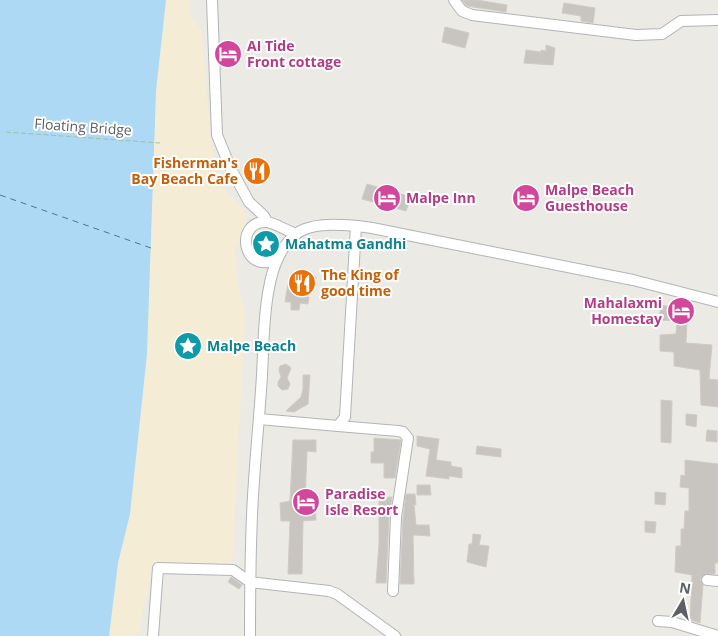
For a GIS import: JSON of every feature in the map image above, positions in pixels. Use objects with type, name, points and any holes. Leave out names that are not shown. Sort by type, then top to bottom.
[{"type":"street","points":[[212,0],[217,135],[230,166],[249,202],[264,216],[267,222],[296,234]]},
{"type":"street","points":[[454,0],[462,11],[472,15],[636,35],[657,35],[681,21],[718,20]]},
{"type":"street","points":[[267,222],[255,225],[250,229],[247,235],[246,247],[253,258],[259,261],[266,262],[278,258]]},
{"type":"street","points":[[250,636],[253,482],[259,419],[263,327],[269,287],[278,258],[285,246],[296,234],[309,228],[342,224],[356,226],[633,280],[718,302]]},
{"type":"street","points":[[338,426],[345,417],[356,226]]},
{"type":"street","points":[[279,228],[285,239],[285,246]]},
{"type":"street","points":[[259,419],[398,431],[403,432],[408,438],[396,517],[392,591]]},
{"type":"street","points":[[153,636],[158,568],[233,570],[250,582],[329,591],[337,594],[394,636]]},
{"type":"street","points":[[706,580],[718,582]]},
{"type":"street","points":[[658,622],[672,622],[718,636]]},
{"type":"path","name":"Floating Bridge","points":[[6,132],[160,143]]},
{"type":"sand","name":"Malpe Beach","points":[[148,0],[189,0],[189,15],[201,29],[217,182],[244,209],[247,228],[235,248],[237,278],[245,315],[232,565],[153,564],[138,636],[93,636]]},
{"type":"water","points":[[0,0],[166,0],[156,91],[147,354],[130,514],[118,563],[109,636],[0,636]]},
{"type":"building","points":[[462,0],[477,0],[507,5],[506,12],[467,6]]},
{"type":"building","points":[[564,3],[595,8],[593,23],[581,21],[581,16],[562,13]]},
{"type":"building","points":[[445,27],[469,33],[465,48],[442,42]]},
{"type":"building","points":[[546,45],[555,48],[553,65],[524,63],[526,50],[546,51]]},
{"type":"building","name":"Malpe Inn","points":[[367,184],[411,197],[406,211],[362,199]]},
{"type":"building","points":[[303,273],[316,277],[315,284],[293,293],[309,297],[308,304],[300,303],[299,310],[291,310],[291,302],[285,302],[288,284],[303,277]]},
{"type":"building","points":[[661,305],[678,308],[677,321],[659,320]]},
{"type":"building","points":[[677,321],[687,321],[686,343],[712,345],[709,379],[718,380],[718,407],[701,405],[700,370],[674,366],[674,352],[660,351],[660,335],[676,334]]},
{"type":"building","points":[[286,364],[291,368],[287,378],[290,384],[288,389],[282,390],[278,386],[281,377],[279,370],[280,366]]},
{"type":"building","points":[[303,375],[310,375],[308,404],[294,412],[286,411],[301,397]]},
{"type":"building","points":[[661,400],[672,401],[671,443],[661,442]]},
{"type":"building","points":[[686,414],[697,415],[696,427],[686,425]]},
{"type":"building","points":[[707,430],[717,431],[717,442],[706,441]]},
{"type":"building","points":[[417,436],[439,439],[436,460],[451,462],[451,466],[462,468],[462,478],[449,476],[449,479],[426,476],[430,449],[417,446]]},
{"type":"building","points":[[374,438],[401,440],[395,478],[384,478],[384,463],[371,463],[371,452],[374,452]]},
{"type":"building","points":[[293,440],[316,440],[316,452],[307,451],[305,503],[315,502],[316,520],[303,521],[302,574],[288,574],[290,521],[281,521],[280,503],[290,501]]},
{"type":"building","points":[[477,446],[501,449],[501,457],[476,454]]},
{"type":"building","points":[[685,460],[718,464],[718,563],[715,563],[715,574],[705,574],[700,579],[703,585],[700,623],[690,620],[692,575],[675,572],[676,546],[681,546],[681,529],[684,529],[685,511],[689,511],[689,488],[680,487],[681,475],[685,476]]},
{"type":"building","points":[[417,485],[430,485],[431,495],[417,495]]},
{"type":"building","points":[[655,492],[666,493],[665,505],[655,504]]},
{"type":"building","points":[[406,494],[415,494],[416,525],[429,525],[430,536],[413,535],[414,584],[400,584]]},
{"type":"building","points":[[392,497],[389,517],[386,583],[376,583],[379,544],[379,498]]},
{"type":"building","points":[[645,521],[656,522],[655,533],[645,532]]},
{"type":"building","points":[[473,534],[481,535],[479,545],[489,546],[486,567],[467,562],[469,544],[472,544]]},
{"type":"building","points":[[231,577],[242,585],[239,589],[228,582]]},
{"type":"ferry route","points":[[0,195],[151,248]]},
{"type":"place","name":"AI Tide Front cottage","points":[[228,54]]},
{"type":"place","name":"Fisherman's Bay Beach Cafe","points":[[257,171]]},
{"type":"place","name":"Malpe Inn","points":[[387,198]]},
{"type":"place","name":"Malpe Beach Guesthouse","points":[[526,198]]},
{"type":"place","name":"Mahatma Gandhi","points":[[266,244]]},
{"type":"place","name":"The King of good time","points":[[302,283]]},
{"type":"place","name":"Mahalaxmi Homestay","points":[[681,311]]},
{"type":"place","name":"Malpe Beach","points":[[188,346]]},
{"type":"place","name":"Paradise Isle Resort","points":[[306,502]]}]
